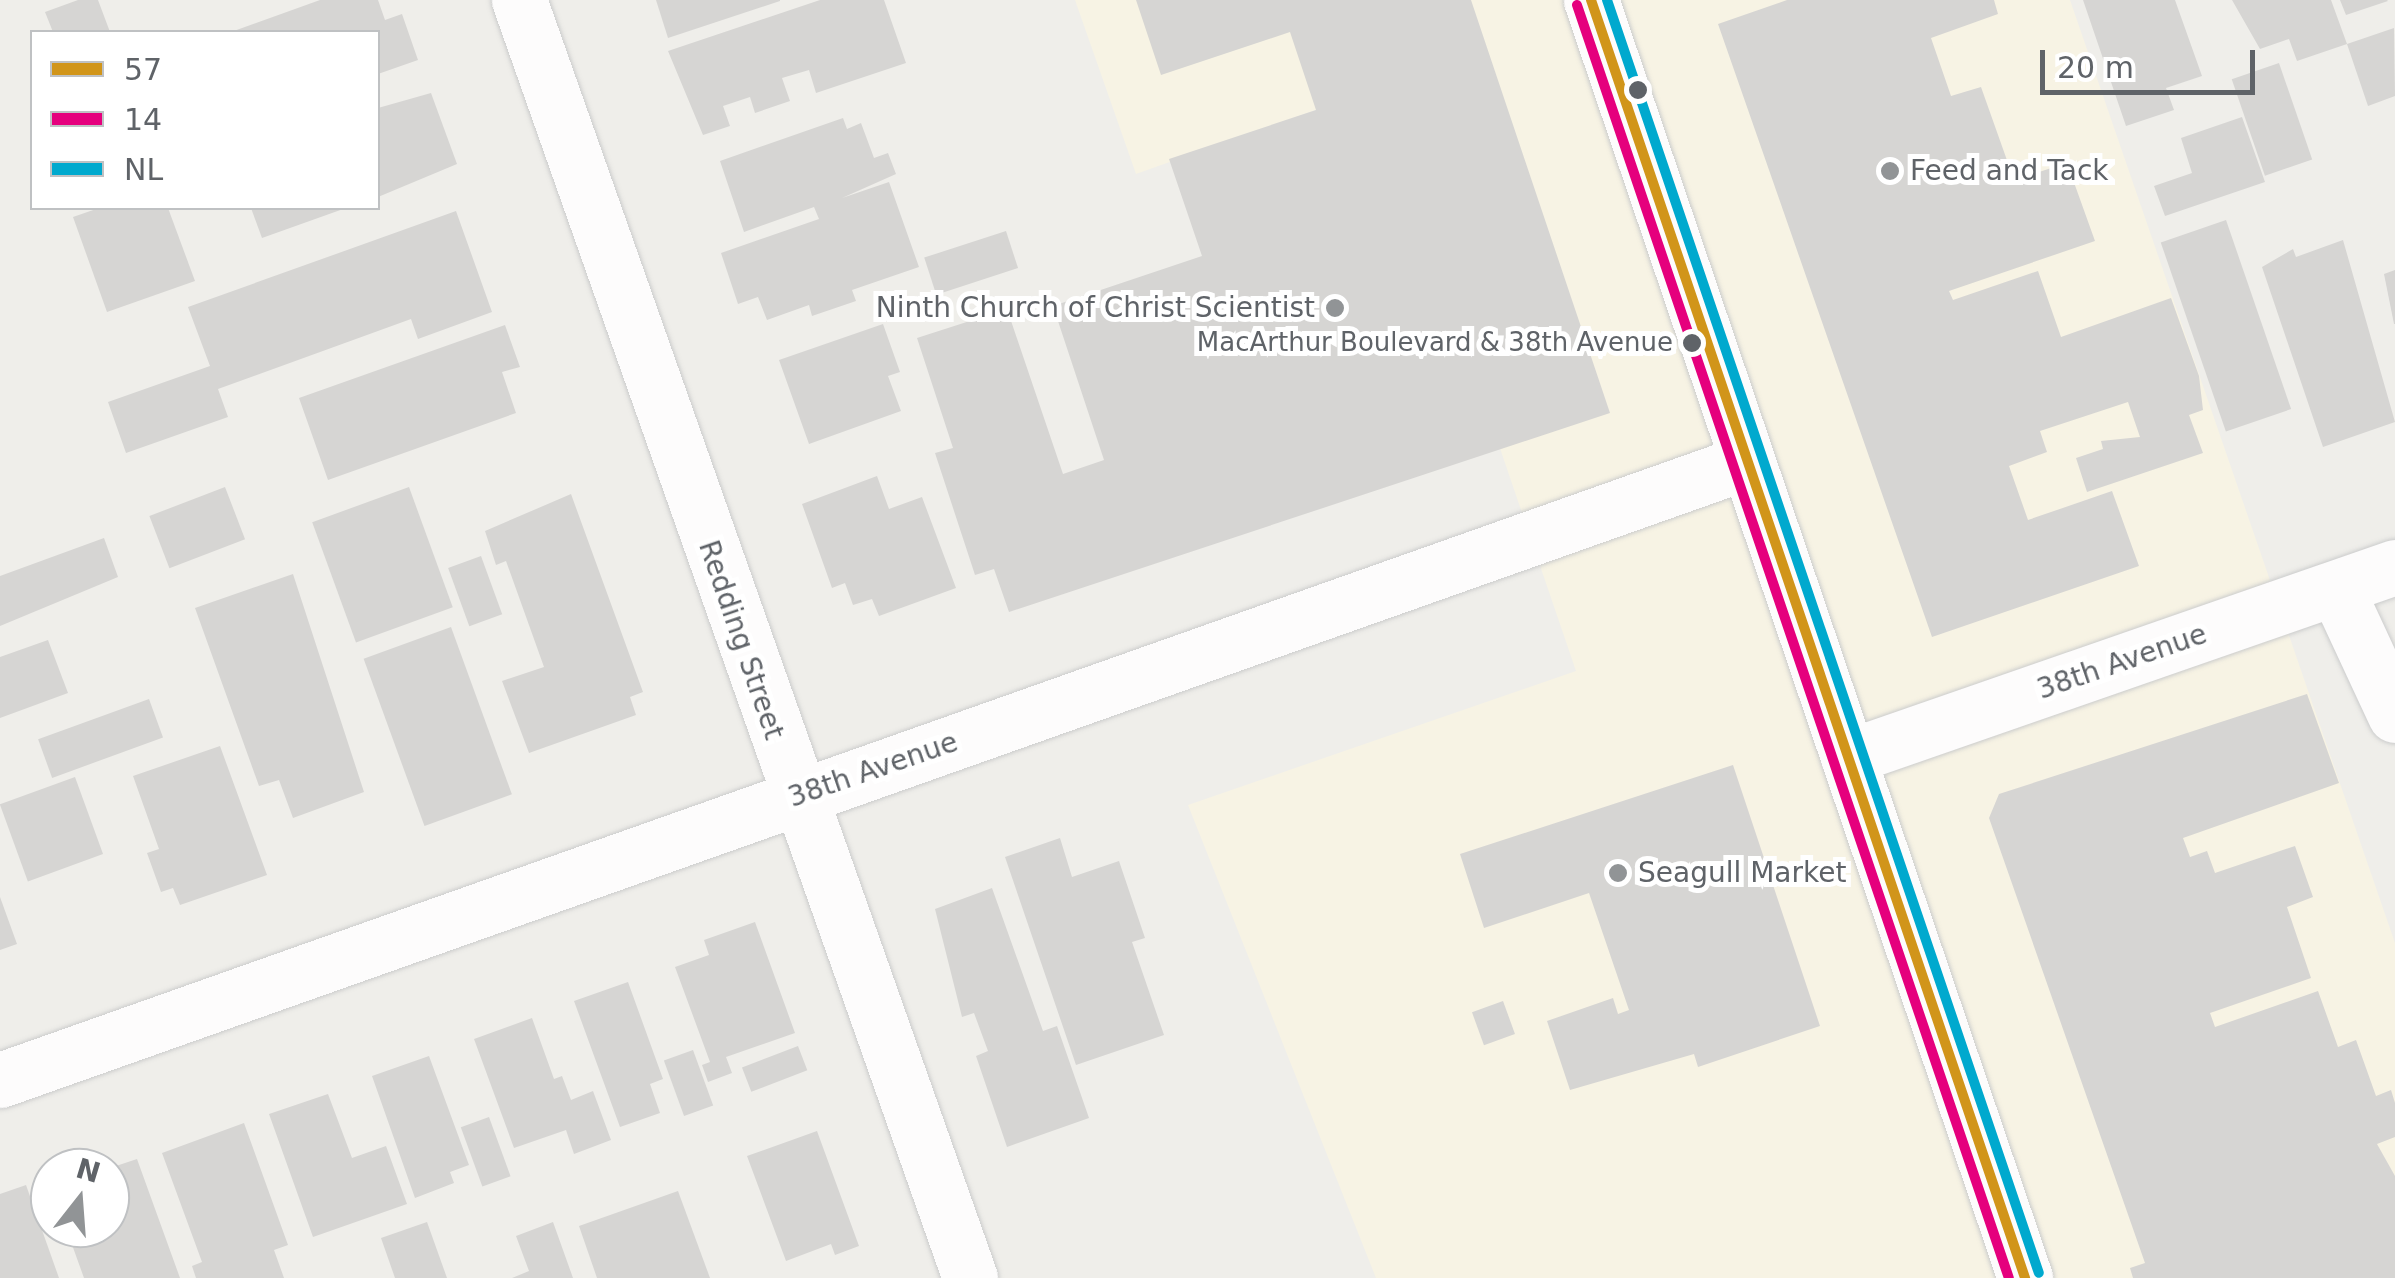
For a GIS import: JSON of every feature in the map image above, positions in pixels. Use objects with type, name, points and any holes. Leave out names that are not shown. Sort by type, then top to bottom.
[{"type":"street","name":"Redding Street","points":[[519,0],[796,797],[970,1278]]},
{"type":"street","points":[[1591,0],[2025,1278]]},
{"type":"street","name":"38th Avenue","points":[[0,1080],[1746,462]]},
{"type":"street","name":"38th Avenue","points":[[1848,758],[2395,566]]},
{"type":"street","points":[[2336,588],[2395,715]]},
{"type":"shaded area","points":[[1075,0],[2070,0],[2395,943],[2395,1278],[1376,1278],[1188,805],[1576,671],[1377,88],[1136,174]]},
{"type":"building","points":[[78,0],[98,0],[109,30],[52,30],[45,12]]},
{"type":"building","points":[[320,0],[378,0],[385,20],[402,14],[418,60],[380,73],[380,30],[237,30]]},
{"type":"building","points":[[656,0],[780,0],[780,1],[668,38]]},
{"type":"building","points":[[820,0],[884,0],[906,63],[816,93],[809,70],[782,78],[790,101],[755,113],[750,97],[723,106],[730,126],[703,135],[668,51]]},
{"type":"building","points":[[1136,0],[1471,0],[1610,413],[1009,612],[994,569],[975,575],[935,453],[953,448],[917,338],[1007,309],[1063,474],[1104,460],[1053,306],[1202,256],[1169,159],[1316,110],[1290,32],[1161,75]]},
{"type":"building","points":[[1787,0],[1994,0],[1998,14],[1931,38],[1951,96],[1981,87],[2014,180],[2067,163],[2095,241],[1949,291],[1953,300],[2038,271],[2061,337],[2171,298],[2199,376],[2203,410],[2189,415],[2203,453],[2087,492],[2076,458],[2103,449],[2101,441],[2140,437],[2128,402],[2040,431],[2047,452],[2009,466],[2028,520],[2112,491],[2139,566],[1932,637],[1718,24]]},
{"type":"building","points":[[2083,0],[2175,0],[2202,76],[2166,88],[2174,110],[2126,126]]},
{"type":"building","points":[[2232,0],[2331,0],[2347,44],[2297,61],[2289,39],[2260,49]]},
{"type":"building","points":[[2340,0],[2387,0],[2388,1],[2346,15]]},
{"type":"building","points":[[2394,28],[2395,96],[2368,106],[2347,44]]},
{"type":"building","points":[[2279,63],[2312,159],[2265,176],[2232,79]]},
{"type":"building","points":[[431,93],[457,164],[380,196],[380,107]]},
{"type":"building","points":[[2242,117],[2265,182],[2165,216],[2154,186],[2192,173],[2181,138]]},
{"type":"building","points":[[843,118],[847,129],[861,123],[874,158],[888,153],[896,174],[842,198],[889,182],[919,267],[852,290],[856,301],[812,316],[809,305],[767,320],[758,297],[738,304],[721,253],[819,219],[814,207],[744,232],[720,161]]},
{"type":"building","points":[[93,210],[169,210],[195,281],[107,312],[73,217]]},
{"type":"building","points":[[252,210],[340,210],[262,238]]},
{"type":"building","points":[[456,211],[492,312],[418,339],[411,319],[218,389],[228,417],[126,453],[108,402],[210,366],[188,307]]},
{"type":"building","points":[[2226,220],[2291,409],[2226,432],[2161,242]]},
{"type":"building","points":[[1006,231],[1018,268],[936,295],[924,258]]},
{"type":"building","points":[[2343,240],[2395,422],[2323,447],[2262,267],[2293,249],[2296,257]]},
{"type":"building","points":[[2395,270],[2395,324],[2394,324],[2384,274]]},
{"type":"building","points":[[883,324],[900,372],[888,376],[901,411],[809,444],[779,360]]},
{"type":"building","points":[[505,325],[520,367],[502,372],[516,413],[328,480],[299,398]]},
{"type":"building","points":[[877,476],[889,509],[922,497],[956,588],[879,616],[872,599],[853,605],[845,583],[832,588],[802,504]]},
{"type":"building","points":[[225,487],[245,539],[169,568],[149,516]]},
{"type":"building","points":[[409,487],[453,607],[356,643],[312,522]]},
{"type":"building","points":[[571,494],[643,692],[630,697],[636,715],[529,753],[502,681],[544,667],[506,561],[496,565],[485,531]]},
{"type":"building","points":[[104,538],[118,577],[0,626],[0,576]]},
{"type":"building","points":[[481,556],[502,614],[469,626],[448,568]]},
{"type":"building","points":[[293,574],[364,792],[293,818],[279,780],[259,786],[195,608]]},
{"type":"building","points":[[451,627],[512,794],[424,826],[364,659]]},
{"type":"building","points":[[48,640],[68,693],[0,718],[0,657]]},
{"type":"building","points":[[2307,694],[2339,783],[2183,838],[2190,857],[2207,851],[2215,873],[2295,846],[2313,897],[2287,907],[2311,978],[2210,1013],[2215,1027],[2318,991],[2338,1047],[2356,1040],[2376,1096],[2391,1090],[2395,1137],[2377,1144],[2395,1176],[2395,1278],[2133,1278],[2130,1268],[2145,1263],[1989,818],[1999,794]]},
{"type":"building","points":[[149,699],[163,738],[52,778],[38,739]]},
{"type":"building","points":[[220,746],[267,875],[180,905],[173,888],[161,892],[147,853],[159,849],[133,776]]},
{"type":"building","points":[[1733,765],[1820,1026],[1698,1067],[1694,1054],[1570,1090],[1547,1021],[1613,998],[1618,1014],[1629,1010],[1589,893],[1484,928],[1460,854]]},
{"type":"building","points":[[75,777],[103,854],[28,881],[0,804]]},
{"type":"building","points":[[1060,838],[1072,877],[1119,861],[1145,938],[1132,942],[1164,1035],[1076,1065],[1005,857]]},
{"type":"building","points":[[992,888],[1043,1031],[1057,1026],[1089,1118],[1007,1147],[976,1056],[988,1051],[974,1013],[962,1017],[935,909]]},
{"type":"building","points":[[0,897],[17,944],[0,950]]},
{"type":"building","points":[[755,922],[795,1033],[726,1057],[732,1073],[708,1082],[702,1065],[710,1062],[675,967],[709,955],[704,940]]},
{"type":"building","points":[[628,982],[663,1079],[650,1084],[660,1113],[620,1127],[574,1001]]},
{"type":"building","points":[[1503,1001],[1515,1034],[1484,1045],[1472,1012]]},
{"type":"building","points":[[532,1018],[554,1079],[562,1076],[571,1100],[593,1091],[611,1140],[574,1154],[566,1130],[514,1148],[474,1039]]},
{"type":"building","points":[[798,1046],[807,1070],[751,1092],[742,1068]]},
{"type":"building","points":[[693,1050],[713,1105],[684,1116],[664,1061]]},
{"type":"building","points":[[429,1056],[469,1165],[450,1172],[454,1183],[415,1198],[372,1076]]},
{"type":"building","points":[[328,1094],[352,1158],[386,1146],[407,1204],[313,1237],[269,1114]]},
{"type":"building","points":[[489,1117],[511,1176],[482,1186],[461,1127]]},
{"type":"building","points":[[244,1123],[288,1245],[274,1250],[284,1278],[196,1278],[192,1266],[202,1262],[162,1153]]},
{"type":"building","points":[[817,1131],[859,1246],[835,1255],[831,1244],[786,1261],[747,1156]]},
{"type":"building","points":[[137,1159],[180,1278],[84,1278],[73,1248],[130,1248],[130,1161]]},
{"type":"building","points":[[26,1185],[30,1196],[30,1248],[48,1248],[59,1278],[0,1278],[0,1194]]},
{"type":"building","points":[[678,1191],[710,1278],[597,1278],[579,1226]]},
{"type":"building","points":[[427,1222],[447,1278],[395,1278],[381,1238]]},
{"type":"building","points":[[553,1222],[573,1278],[512,1278],[529,1271],[516,1236]]},
{"type":"transit line","name":"57","points":[[1591,0],[2025,1278]]},
{"type":"transit line","name":"NL","points":[[1607,0],[2039,1273]]},
{"type":"transit line","name":"14","points":[[1577,5],[2009,1278]]},
{"type":"place","name":"Feed and Tack","points":[[1890,171]]},
{"type":"place","name":"Ninth Church of Christ Scientist","points":[[1335,308]]},
{"type":"place","name":"MacArthur Boulevard & 38th Avenue","points":[[1692,343]]},
{"type":"place","name":"Seagull Market","points":[[1618,873]]}]
